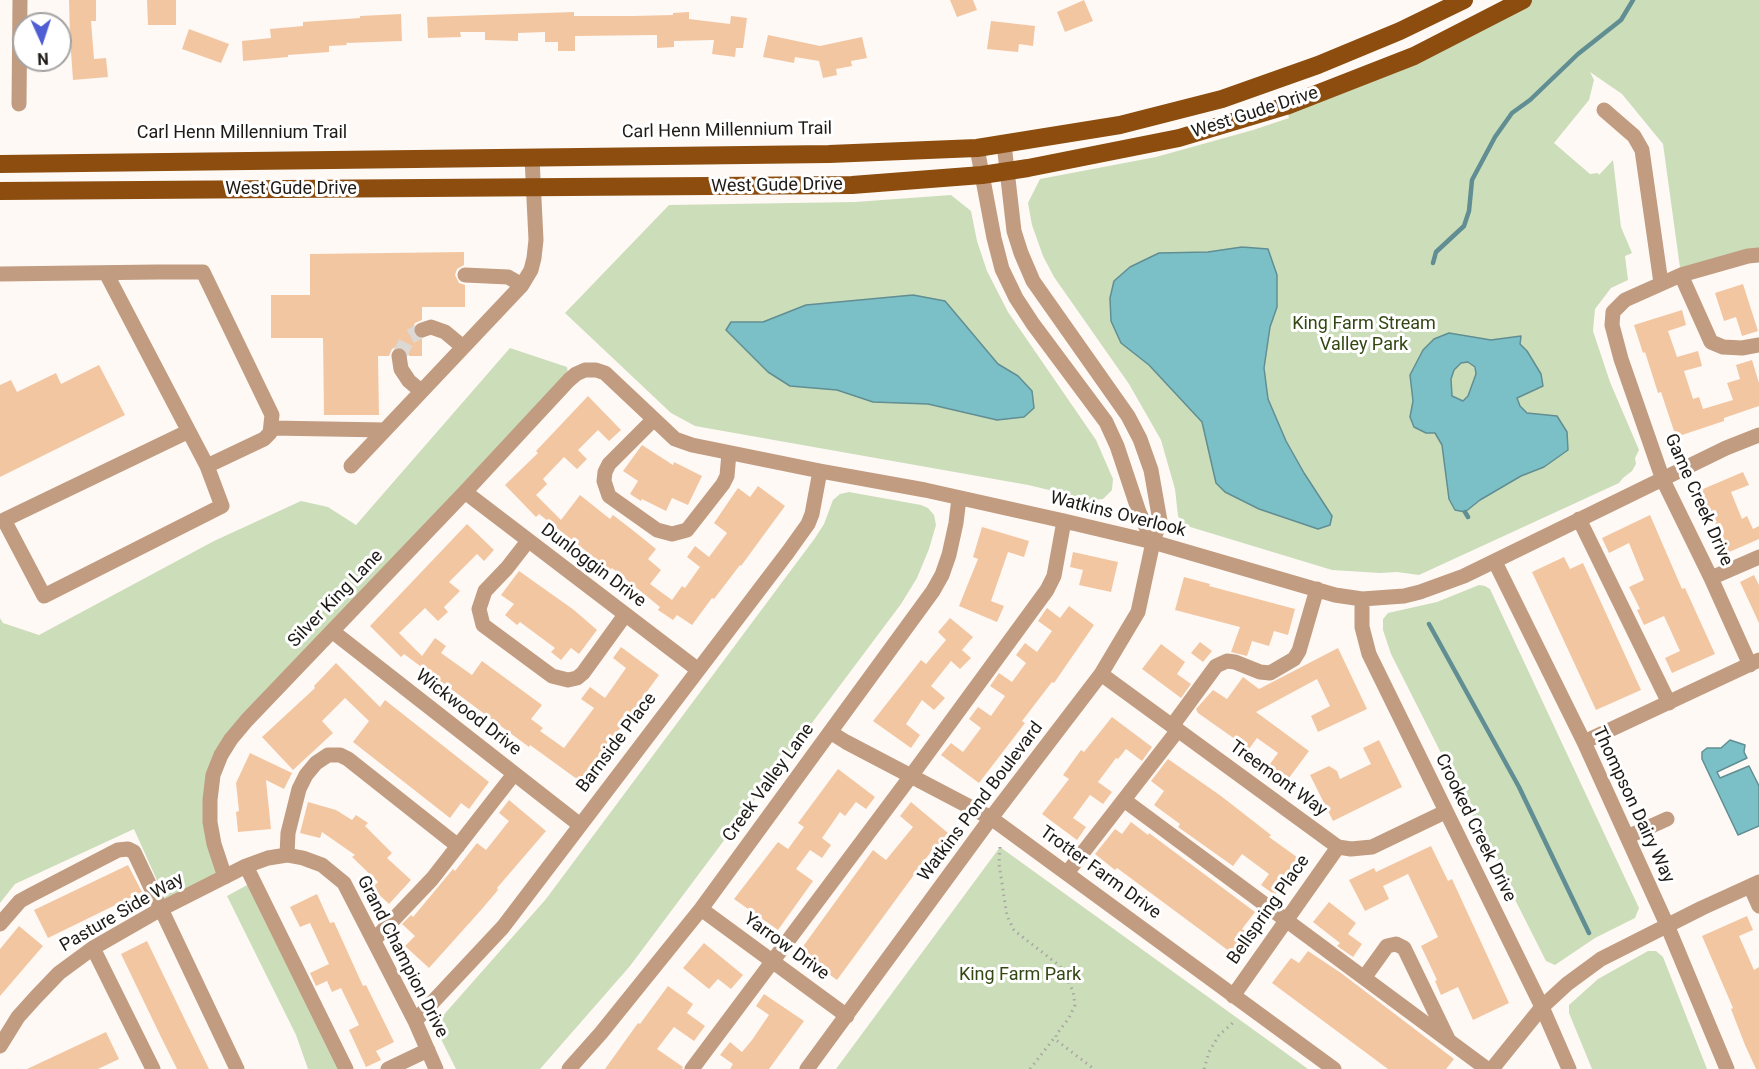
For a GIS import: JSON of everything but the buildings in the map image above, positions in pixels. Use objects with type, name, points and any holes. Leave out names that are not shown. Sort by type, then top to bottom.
[{"type":"main road","name":"West Gude Drive","points":[[0,164],[829,154],[977,148],[1120,125],[1222,99],[1318,65],[1400,31],[1464,0]]},
{"type":"main road","name":"West Gude Drive","points":[[0,191],[852,185],[1007,172],[1179,138],[1286,106],[1414,56],[1523,0]]},
{"type":"street","points":[[19,104],[20,0]]},
{"type":"street","points":[[1604,110],[1634,136],[1642,150],[1662,283],[1681,275],[1759,255]]},
{"type":"street","name":"Watkins Pond Boulevard","points":[[807,1069],[1101,674],[1138,612],[1153,542],[1160,521],[1151,470],[1140,439],[1128,416],[1033,281],[1021,253],[1014,231],[1004,144]]},
{"type":"street","points":[[977,148],[1002,269],[1016,298],[1033,324],[1106,422],[1117,446],[1139,512],[1153,542]]},
{"type":"street","points":[[351,466],[522,285],[531,270],[534,258],[532,158]]},
{"type":"street","points":[[0,274],[203,272],[272,415],[270,433],[264,439],[207,466]]},
{"type":"street","points":[[106,273],[207,466],[222,506],[44,596],[4,520],[188,432]]},
{"type":"street","points":[[465,275],[508,277],[522,285]]},
{"type":"street","points":[[1681,275],[1711,342],[1723,347],[1742,348],[1759,345]]},
{"type":"street","name":"Game Creek Drive","points":[[1662,283],[1625,300],[1613,312],[1612,325],[1621,359],[1663,480],[1755,662]]},
{"type":"street","points":[[422,330],[431,327],[445,332],[463,347]]},
{"type":"street","points":[[399,356],[401,369],[409,381],[421,391]]},
{"type":"street","name":"Watkins Overlook","points":[[569,380],[585,370],[605,373],[675,439],[692,445],[1065,521],[1153,542],[1317,589],[1362,599],[1420,592],[1464,576],[1726,448],[1759,435]]},
{"type":"street","name":"Silver King Lane","points":[[225,877],[214,844],[210,822],[213,775],[221,755],[247,720],[569,380]]},
{"type":"street","points":[[653,420],[609,464],[604,481],[609,496],[657,530],[672,534],[687,530],[723,484],[729,453]]},
{"type":"street","points":[[271,428],[385,430]]},
{"type":"street","name":"Barnside Place","points":[[415,1021],[503,927],[808,524],[820,471]]},
{"type":"street","name":"Dunloggin Drive","points":[[465,492],[697,669]]},
{"type":"street","name":"Creek Valley Lane","points":[[569,1069],[601,1034],[701,909],[942,575],[949,555],[959,498]]},
{"type":"street","points":[[1579,519],[1669,703]]},
{"type":"street","points":[[692,1069],[1047,590],[1053,576],[1065,521]]},
{"type":"street","points":[[528,541],[485,591],[479,609],[483,625],[552,676],[568,680],[577,678],[583,673],[625,615]]},
{"type":"street","points":[[1711,578],[1759,557]]},
{"type":"street","name":"Thompson Dairy Way","points":[[1495,562],[1584,742],[1667,925],[1726,1069]]},
{"type":"street","points":[[1067,873],[1124,800],[1216,666],[1227,661],[1260,672],[1270,672],[1294,659],[1299,651],[1317,589]]},
{"type":"street","name":"Crooked Creek Drive","points":[[1362,599],[1362,627],[1369,654],[1542,1007],[1569,1069]]},
{"type":"street","name":"Wickwood Drive","points":[[333,631],[580,825]]},
{"type":"street","points":[[1584,742],[1755,662]]},
{"type":"street","name":"Treemont Way","points":[[1101,674],[1338,848]]},
{"type":"street","name":"Trotter Farm Drive","points":[[830,732],[992,818],[1334,1069]]},
{"type":"street","points":[[287,855],[288,834],[299,789],[306,775],[316,763],[328,755],[340,755],[348,759],[458,846]]},
{"type":"street","points":[[374,940],[432,879],[514,774]]},
{"type":"street","points":[[1124,800],[1490,1069],[1542,1007],[1567,984],[1601,959],[1754,884],[1759,906]]},
{"type":"street","points":[[1338,848],[1372,847],[1445,812]]},
{"type":"street","points":[[1627,837],[1667,819]]},
{"type":"street","name":"Bellspring Place","points":[[1233,996],[1338,848]]},
{"type":"street","points":[[0,924],[20,901],[118,850],[128,849],[134,852],[237,1069]]},
{"type":"street","name":"Grand Champion Drive","points":[[225,877],[268,858],[287,855],[321,865],[344,883],[415,1021],[436,1069]]},
{"type":"street","points":[[246,867],[346,1069]]},
{"type":"street","name":"Pasture Side Way","points":[[0,1046],[18,1017],[59,973],[93,948],[161,909],[225,877]]},
{"type":"street","name":"Yarrow Drive","points":[[701,909],[847,1016]]},
{"type":"street","points":[[1364,978],[1387,946],[1396,944],[1404,948],[1449,1041]]},
{"type":"street","points":[[93,948],[149,1068]]},
{"type":"street","points":[[388,1069],[428,1050]]},
{"type":"path","points":[[1000,847],[999,864],[1004,903],[1010,922],[1020,935],[1060,966],[1073,992],[1075,1005],[1069,1018],[1030,1069]]},
{"type":"path","points":[[1204,1069],[1209,1052],[1219,1035],[1234,1022]]},
{"type":"path","points":[[1056,1035],[1056,1040],[1094,1069]]},
{"type":"green space","name":"King Farm Stream Valley Park","points":[[1523,0],[1759,0],[1759,255],[1681,275],[1663,144],[1622,94],[1590,72],[1594,80],[1589,100],[1554,143],[1590,174],[1598,173],[1599,175],[1613,160],[1621,227],[1632,253],[1625,256],[1628,280],[1611,288],[1595,309],[1593,331],[1610,382],[1639,450],[1632,471],[1619,483],[1419,575],[1332,570],[1187,526],[1178,516],[1175,489],[1161,440],[1129,384],[1054,277],[1043,256],[1032,225],[1028,203],[1040,179],[1156,157],[1289,118],[1286,106]]},
{"type":"green space","points":[[951,195],[971,211],[977,241],[987,271],[1008,312],[1096,440],[1113,479],[1112,490],[1103,499],[1092,500],[1028,485],[695,426],[671,413],[565,313],[669,205],[855,202]]},
{"type":"green space","points":[[510,348],[567,367],[569,380],[231,739],[210,800],[225,877],[168,905],[134,829],[15,884],[0,903],[0,618],[3,623],[39,635],[214,541],[301,501],[328,507],[356,525]]},
{"type":"green space","points":[[849,492],[921,505],[928,508],[934,515],[936,525],[929,549],[917,578],[901,604],[630,966],[540,1069],[456,1069],[439,1035],[440,1019],[546,899],[815,538],[824,524],[833,500],[840,494]]},
{"type":"green space","points":[[1479,585],[1490,589],[1639,908],[1635,918],[1595,938],[1555,965],[1546,961],[1391,654],[1383,630],[1383,619],[1388,613],[1437,602]]},
{"type":"green space","name":"King Farm Park","points":[[1000,847],[1308,1069],[836,1069]]},
{"type":"green space","points":[[249,884],[340,1069],[308,1069],[296,1035],[227,896]]},
{"type":"green space","points":[[1648,951],[1656,951],[1663,957],[1707,1069],[1592,1069],[1569,1013],[1569,1005],[1598,979]]},
{"type":"water","points":[[1242,247],[1268,249],[1277,275],[1277,307],[1270,327],[1264,368],[1268,399],[1286,441],[1332,516],[1330,525],[1318,529],[1259,509],[1225,492],[1216,483],[1202,422],[1149,365],[1121,343],[1111,321],[1110,298],[1114,281],[1130,267],[1159,253],[1208,252]]},
{"type":"water","points":[[913,295],[945,301],[998,364],[1018,376],[1032,391],[1034,408],[1024,417],[997,420],[928,404],[873,402],[837,390],[790,386],[768,372],[726,330],[731,322],[763,322],[806,305]]},
{"type":"water","points":[[1449,333],[1491,340],[1521,336],[1520,344],[1541,374],[1543,386],[1517,398],[1520,406],[1527,413],[1557,416],[1567,432],[1568,450],[1544,467],[1521,476],[1480,500],[1465,512],[1455,510],[1449,499],[1442,445],[1435,433],[1426,433],[1414,427],[1410,417],[1413,401],[1410,375],[1423,350],[1434,339]],"holes":[[[1468,362],[1475,367],[1476,374],[1468,396],[1463,401],[1452,396],[1451,379],[1454,370],[1461,363]]]},
{"type":"water","points":[[1730,740],[1745,745],[1744,752],[1747,758],[1717,772],[1720,778],[1749,766],[1759,786],[1759,826],[1738,835],[1702,759],[1702,752],[1707,748],[1721,748]]},
{"type":"waterway","points":[[1433,263],[1436,252],[1464,226],[1469,211],[1472,180],[1495,137],[1512,113],[1530,100],[1578,54],[1621,20],[1633,0]]},
{"type":"waterway","points":[[1465,512],[1468,517]]},
{"type":"waterway","points":[[1429,624],[1519,787],[1589,933]]},
{"type":"tunnel","points":[[399,356],[408,338],[422,330]]}]
